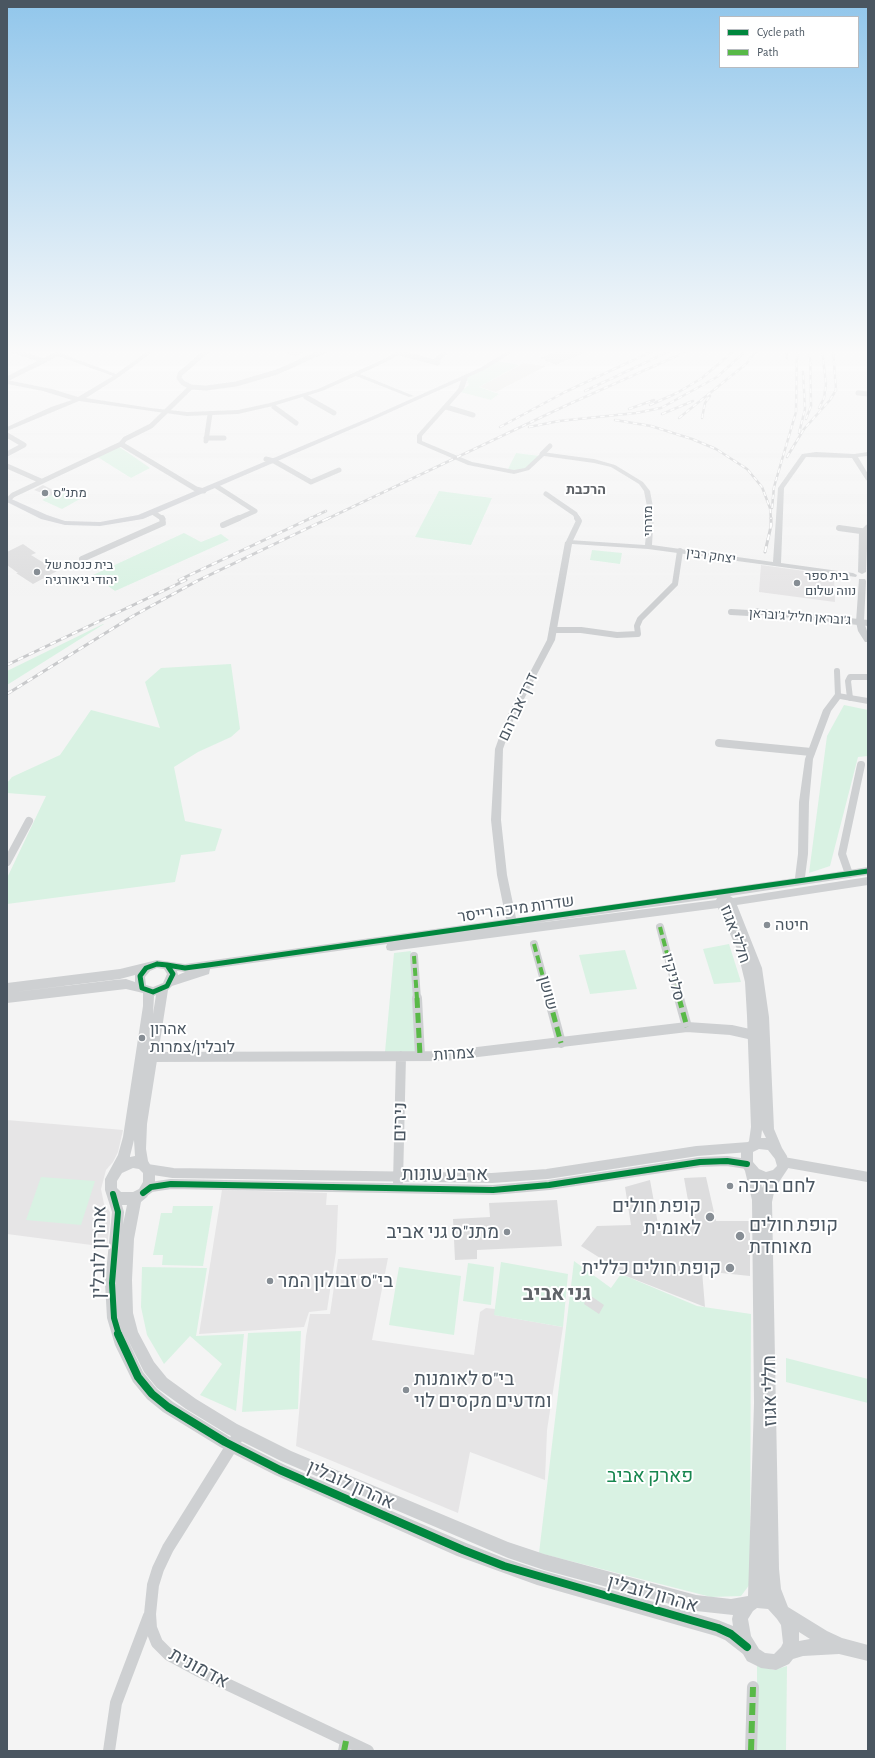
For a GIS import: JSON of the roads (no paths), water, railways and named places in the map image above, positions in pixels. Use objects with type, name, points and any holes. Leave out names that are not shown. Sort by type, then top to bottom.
[{"type":"main road","points":[[9,497],[57,515],[75,519],[97,520],[119,518],[140,512],[330,432]]},
{"type":"main road","points":[[9,497],[48,519],[72,524],[111,523],[154,513],[335,432]]},
{"type":"street","points":[[9,497],[121,444],[125,439],[139,432]]},
{"type":"street","points":[[207,432],[206,440],[224,438]]},
{"type":"street","points":[[423,432],[419,436],[419,442],[470,464],[514,472],[527,469],[550,446]]},
{"type":"street","points":[[7,435],[24,445],[7,454]]},
{"type":"street","points":[[121,444],[196,489],[204,491]]},
{"type":"street","name":"מזרחי","points":[[542,454],[594,461],[613,466],[641,483],[647,492],[651,512],[648,547]]},
{"type":"street","points":[[777,564],[781,488],[804,455],[816,454],[854,456],[868,454]]},
{"type":"street","points":[[854,456],[868,479]]},
{"type":"street","points":[[266,459],[274,460],[311,482],[339,470]]},
{"type":"street","points":[[7,466],[41,482]]},
{"type":"street","points":[[216,486],[255,511],[223,525]]},
{"type":"street","points":[[546,494],[575,514],[579,521],[569,542]]},
{"type":"street","points":[[82,559],[163,523],[163,519],[154,513]]},
{"type":"street","points":[[839,528],[866,530],[865,600],[864,623],[862,630],[868,640]]},
{"type":"street","name":"יצחק רבין","points":[[569,542],[648,547],[853,575],[855,578],[865,577]]},
{"type":"street","name":"דרך אברהם","points":[[512,923],[502,875],[496,820],[499,749],[510,718],[551,640],[569,542]]},
{"type":"street","points":[[552,630],[581,630],[617,635],[638,634],[637,626],[640,619],[675,584],[680,551]]},
{"type":"street","name":"ג'ובראן חליל ג'ובראן","points":[[732,612],[749,614],[754,611],[864,623]]},
{"type":"street","points":[[800,881],[803,854],[804,802],[809,759],[827,710],[838,696],[837,671]]},
{"type":"street","points":[[850,698],[848,681],[850,677],[868,677]]},
{"type":"street","points":[[838,696],[868,702]]},
{"type":"street","points":[[719,743],[811,752]]},
{"type":"street","points":[[849,874],[842,854],[861,766]]},
{"type":"street","points":[[7,862],[29,821]]},
{"type":"street","name":"שדרות מיכה רייסר","points":[[167,965],[185,968],[512,923],[724,900],[800,881],[868,871]]},
{"type":"street","name":"שדרות מיכה רייסר","points":[[167,986],[193,974],[210,970],[868,881]]},
{"type":"street","name":"חללי אגוז","points":[[724,900],[748,968],[759,1036],[768,1129],[771,1140],[776,1149]]},
{"type":"street","name":"סלניקיו","points":[[660,926],[687,1027]]},
{"type":"street","name":"שושן","points":[[534,944],[561,1043]]},
{"type":"street","points":[[414,956],[420,1056]]},
{"type":"street","points":[[7,988],[120,974],[157,964],[167,965],[173,974],[167,986],[146,1057],[124,1156],[111,1179],[110,1184],[114,1194],[123,1199],[139,1195],[149,1183],[149,1173],[145,1166],[140,1149],[141,1124],[146,1057],[149,1006],[145,989],[139,980],[146,968]]},
{"type":"street","points":[[7,998],[126,984],[145,989],[167,986]]},
{"type":"street","name":"צמרות","points":[[146,1057],[444,1056],[687,1027],[731,1030],[759,1036]]},
{"type":"street","name":"חללי אגוז","points":[[752,1145],[757,1127],[759,1036]]},
{"type":"street","name":"נירים","points":[[398,1189],[401,1056]]},
{"type":"street","points":[[765,1143],[776,1149],[783,1162],[781,1171],[777,1175],[766,1178],[755,1174],[749,1167],[746,1155],[752,1145],[765,1143]]},
{"type":"street","name":"ארבע עונות","points":[[145,1166],[172,1172],[492,1178],[547,1174],[697,1151],[752,1145]]},
{"type":"street","name":"ארבע עונות","points":[[139,1195],[151,1187],[171,1184],[493,1190],[563,1183],[700,1162],[727,1161],[749,1167]]},
{"type":"street","points":[[783,1162],[868,1177]]},
{"type":"street","points":[[118,1169],[127,1163],[145,1166]]},
{"type":"street","name":"חללי אגוז","points":[[749,1167],[758,1200],[761,1403],[760,1490],[752,1602]]},
{"type":"street","name":"חללי אגוז","points":[[777,1175],[769,1186],[766,1202],[771,1569],[773,1589],[781,1610]]},
{"type":"street","name":"אהרון לובלין","points":[[114,1194],[118,1212],[112,1302],[118,1333],[128,1360],[138,1377],[152,1394],[183,1417],[232,1446],[280,1470],[504,1566],[718,1628],[731,1634],[747,1647]]},
{"type":"street","name":"אהרון לובלין","points":[[139,1195],[127,1239],[125,1299],[130,1327],[140,1352],[149,1367],[162,1383],[191,1404],[240,1433],[293,1459],[508,1550],[544,1562],[696,1603],[731,1607],[752,1602]]},
{"type":"street","name":"אדמונית","points":[[240,1433],[168,1548],[158,1569],[153,1585],[150,1614],[151,1628],[157,1643],[168,1655],[345,1746],[368,1751]]},
{"type":"street","points":[[781,1610],[791,1633],[791,1643],[788,1652],[783,1658],[776,1662],[768,1662],[757,1657],[747,1647],[743,1638],[740,1619],[743,1611],[752,1602],[764,1600],[781,1610],[806,1629],[840,1646],[868,1653]]},
{"type":"street","points":[[108,1751],[116,1704],[150,1614]]},
{"type":"street","points":[[788,1652],[803,1648],[840,1646]]},
{"type":"street","points":[[751,1751],[753,1687]]},
{"type":"railway","points":[[327,519],[510,432]]},
{"type":"railway","points":[[670,432],[716,449],[747,469],[762,487],[770,508],[771,519]]},
{"type":"railway","points":[[772,508],[774,487],[790,432]]},
{"type":"railway","points":[[787,457],[802,432]]},
{"type":"railway","points":[[309,519],[326,511]]},
{"type":"railway","points":[[179,580],[311,518]]},
{"type":"railway","points":[[7,694],[133,616],[197,581],[329,518]]},
{"type":"railway","points":[[765,552],[771,526],[771,519]]},
{"type":"railway","points":[[7,665],[186,580]]},
{"type":"place","name":"מתנ״ס","points":[[45,493]]},
{"type":"place","name":"בית כנסת של יהודי גיאורגיה","points":[[37,572]]},
{"type":"place","name":"בית ספר נווה שלום","points":[[797,583]]},
{"type":"place","name":"חיטה","points":[[767,925]]},
{"type":"place","name":"אהרון לובלין/צמרות","points":[[142,1038]]},
{"type":"place","name":"לחם ברכה","points":[[730,1186]]},
{"type":"place","name":"קופת חולים לאומית","points":[[710,1217]]},
{"type":"place","name":"מתנ\"ס גני אביב","points":[[507,1232]]},
{"type":"place","name":"קופת חולים מאוחדת","points":[[740,1236]]},
{"type":"place","name":"קופת חולים כללית","points":[[730,1268]]},
{"type":"place","name":"בי\"ס זבולון המר","points":[[270,1281]]},
{"type":"place","name":"בי\"ס לאומנות ומדעים מקסים לוי","points":[[406,1390]]},
{"type":"district","name":"הרכבת","points":[[586,490]]},
{"type":"district","name":"גני אביב","points":[[557,1294]]},
{"type":"park label","name":"פארק אביב","points":[[650,1476]]}]
